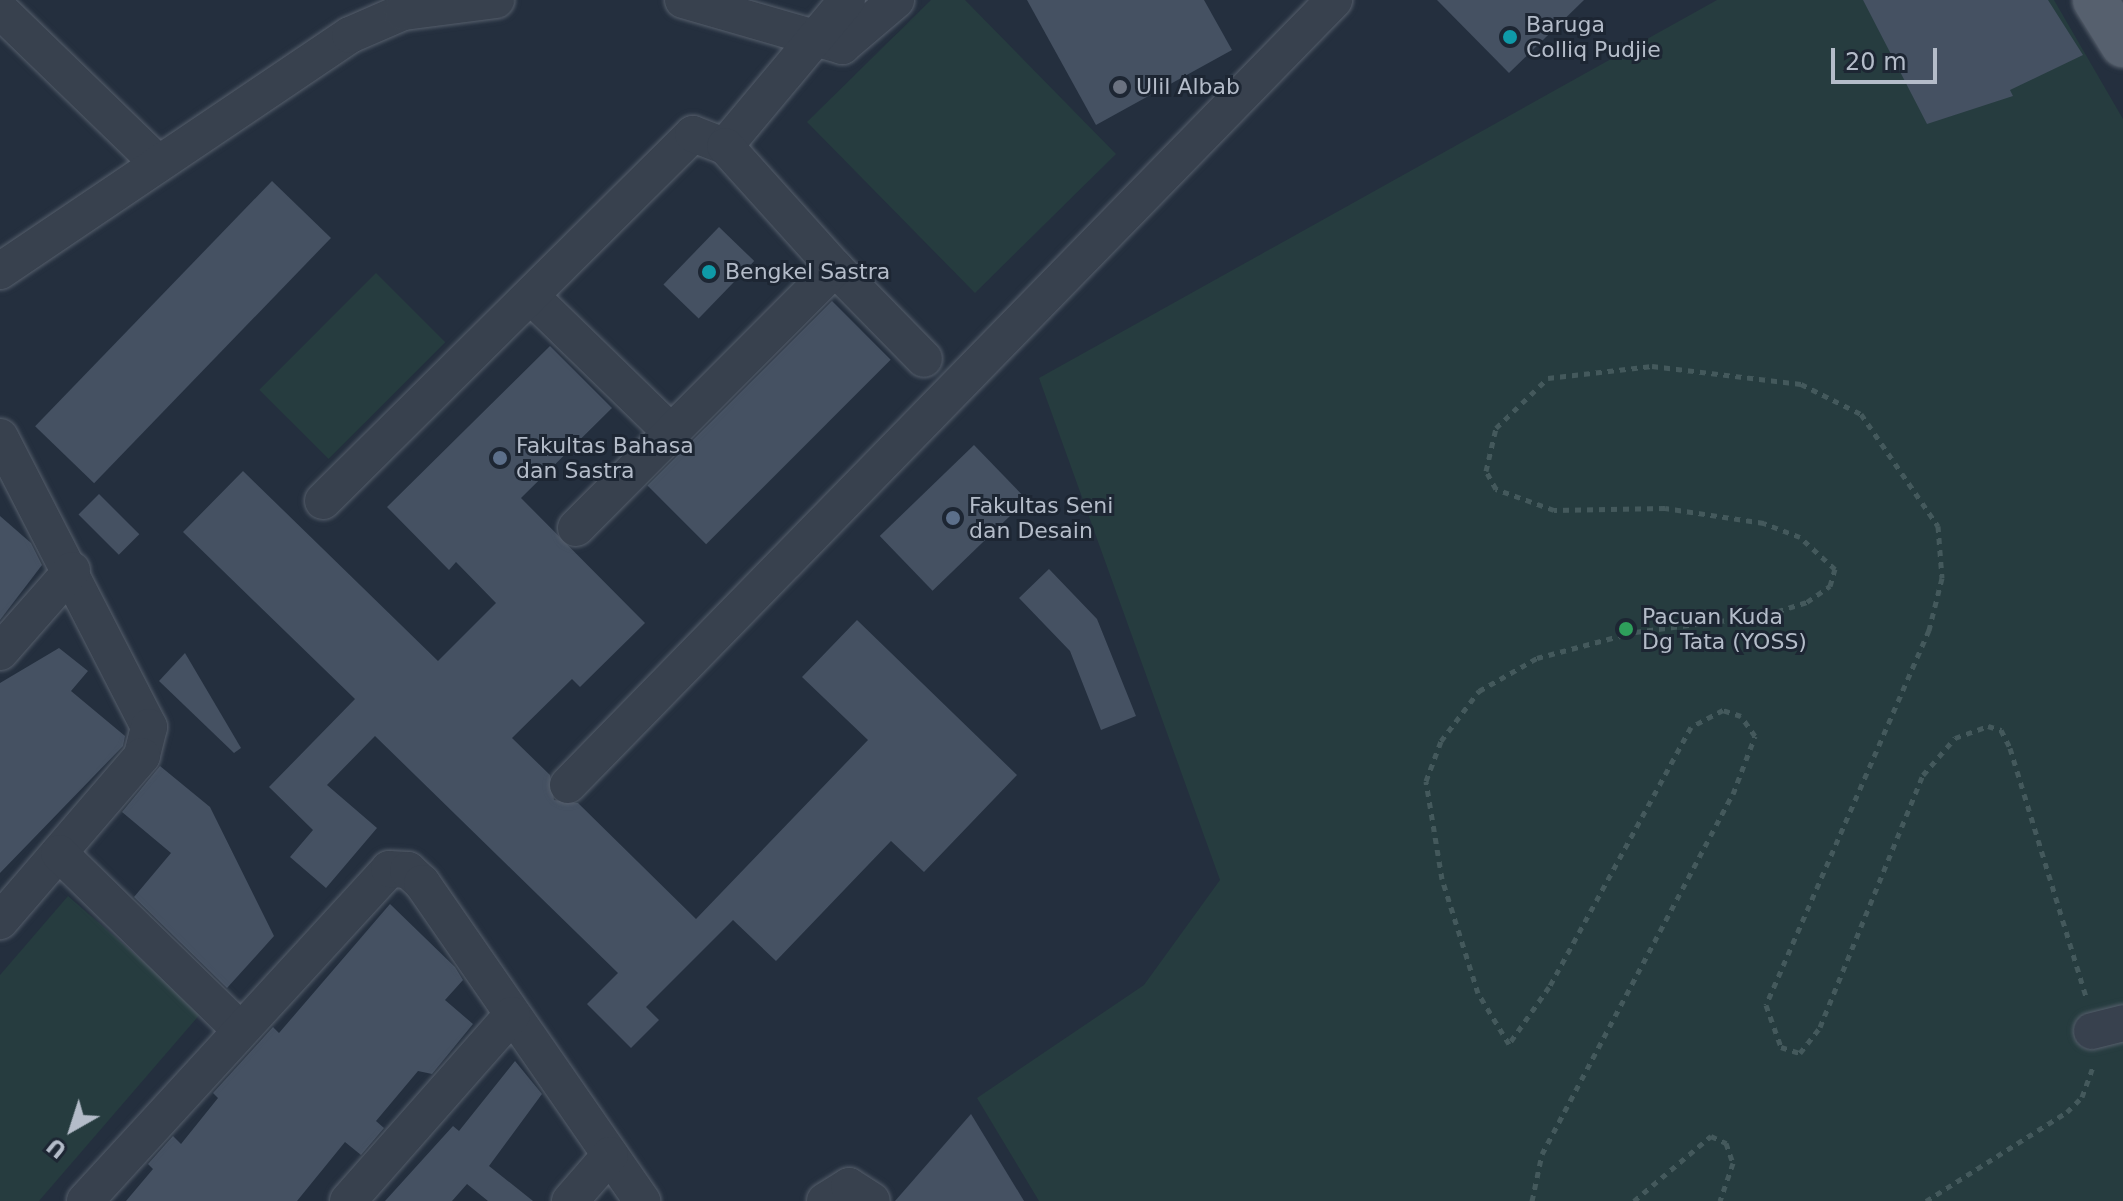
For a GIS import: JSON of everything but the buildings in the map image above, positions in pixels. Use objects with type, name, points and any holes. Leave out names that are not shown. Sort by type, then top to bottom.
[{"type":"main road","points":[[2095,0],[2123,45]]},
{"type":"street","points":[[0,271],[350,35],[398,6],[496,0]]},
{"type":"street","points":[[683,0],[809,40],[850,45],[896,0]]},
{"type":"street","points":[[725,146],[809,40],[847,0]]},
{"type":"street","points":[[568,785],[1334,0]]},
{"type":"street","points":[[0,10],[158,163]]},
{"type":"street","points":[[323,501],[534,299],[693,134],[725,146],[835,268],[924,359]]},
{"type":"street","points":[[576,528],[835,268]]},
{"type":"street","points":[[534,299],[671,432]]},
{"type":"street","points":[[0,437],[72,570],[149,727],[142,756],[0,921]]},
{"type":"street","points":[[0,652],[72,570]]},
{"type":"street","points":[[59,853],[237,1027]]},
{"type":"street","points":[[85,1201],[237,1027],[389,869],[408,870],[422,883],[642,1201]]},
{"type":"street","points":[[348,1201],[512,1015]]},
{"type":"street","points":[[570,1201],[610,1155]]},
{"type":"street","points":[[825,1201],[849,1186],[872,1201]]},
{"type":"path","points":[[1532,1201],[1542,1154],[1721,817],[1755,736],[1741,716],[1723,710],[1691,727],[1549,987],[1509,1044],[1478,993],[1442,879],[1426,781],[1434,754],[1479,691],[1537,658],[1635,632],[1766,615],[1807,602],[1830,586],[1835,569],[1800,537],[1764,523],[1665,508],[1554,510],[1496,489],[1486,471],[1496,428],[1528,391],[1567,372],[1728,369],[1834,396],[1881,436],[1938,526],[1942,578],[1929,630],[1766,1005],[1781,1047],[1800,1053],[1820,1027],[1923,775],[1955,738],[1988,726],[2001,730],[2010,748],[2108,1027],[2091,1080],[2082,1097],[1926,1201]]},
{"type":"path","points":[[1634,1201],[1711,1136],[1726,1143],[1733,1163],[1720,1201]]},
{"type":"green space","points":[[931,0],[965,0],[1116,154],[975,293],[807,122]]},
{"type":"green space","name":"Pacuan Kuda Dg Tata (YOSS)","points":[[1717,0],[2054,0],[2123,119],[2123,1201],[1039,1201],[977,1098],[1144,985],[1220,880],[1039,378]]},
{"type":"green space","points":[[376,273],[445,342],[329,459],[259,390]]},
{"type":"green space","points":[[68,896],[202,1012],[39,1201],[0,1201],[0,975]]},
{"type":"place","name":"Baruga Colliq Pudjie","points":[[1510,37]]},
{"type":"place","name":"Ulil Albab","points":[[1120,87]]},
{"type":"place","name":"Bengkel Sastra","points":[[709,272]]},
{"type":"place","name":"Fakultas Bahasa dan Sastra","points":[[500,458]]},
{"type":"place","name":"Fakultas Seni dan Desain","points":[[953,518]]},
{"type":"place","name":"Pacuan Kuda Dg Tata (YOSS)","points":[[1626,629]]}]
